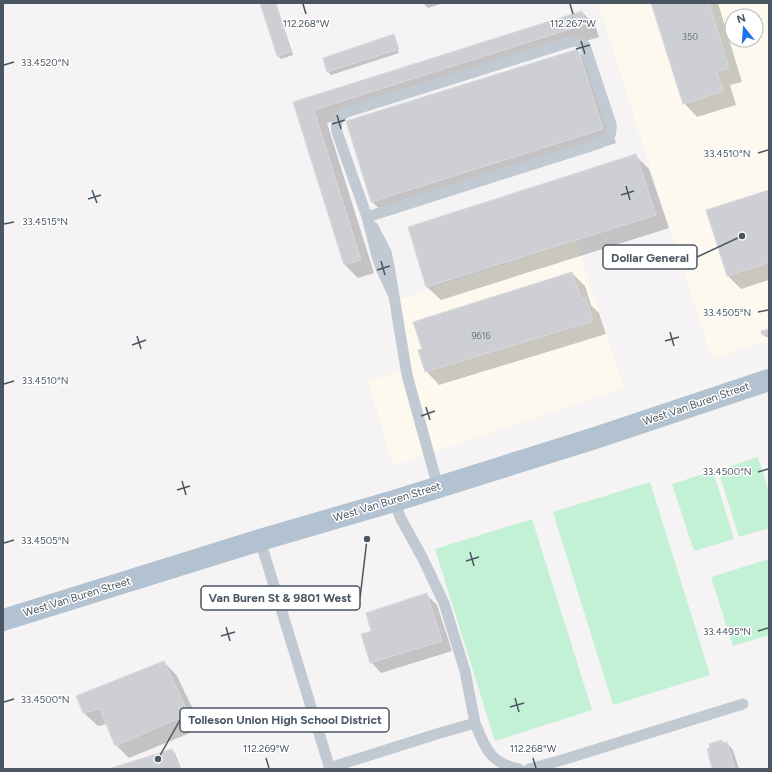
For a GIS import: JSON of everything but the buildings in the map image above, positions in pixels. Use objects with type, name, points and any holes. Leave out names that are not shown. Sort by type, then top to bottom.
[{"type":"main road","name":"West Van Buren Street","points":[[3,620],[592,439],[769,380]]},
{"type":"lane","points":[[367,217],[600,144],[607,140],[611,131],[611,124],[585,46],[577,41],[573,41],[347,112],[337,121],[336,132],[367,217],[386,252],[390,266],[393,294],[407,375],[438,487]]},
{"type":"lane","points":[[394,501],[444,603],[465,671],[475,723],[484,746],[494,758],[507,767],[519,769]]},
{"type":"lane","points":[[260,540],[329,769],[475,723]]},
{"type":"lane","points":[[529,769],[743,704]]},
{"type":"shaded area","points":[[598,3],[769,3],[769,340],[712,359]]},
{"type":"shaded area","points":[[576,241],[624,388],[393,466],[368,381],[409,369],[387,303]]},
{"type":"green space","points":[[758,457],[769,492],[769,528],[739,537],[718,470]]},
{"type":"green space","points":[[713,471],[734,539],[694,551],[672,484]]},
{"type":"green space","points":[[650,482],[710,675],[613,705],[553,512]]},
{"type":"green space","points":[[532,519],[592,710],[495,741],[435,549]]},
{"type":"green space","points":[[769,559],[769,635],[733,646],[711,577]]},
{"type":"place","name":"Dollar General","points":[[742,236]]},
{"type":"place","name":"Van Buren St & 9801 West","points":[[367,539]]},
{"type":"place","name":"Tolleson Union High School District","points":[[158,759]]}]
